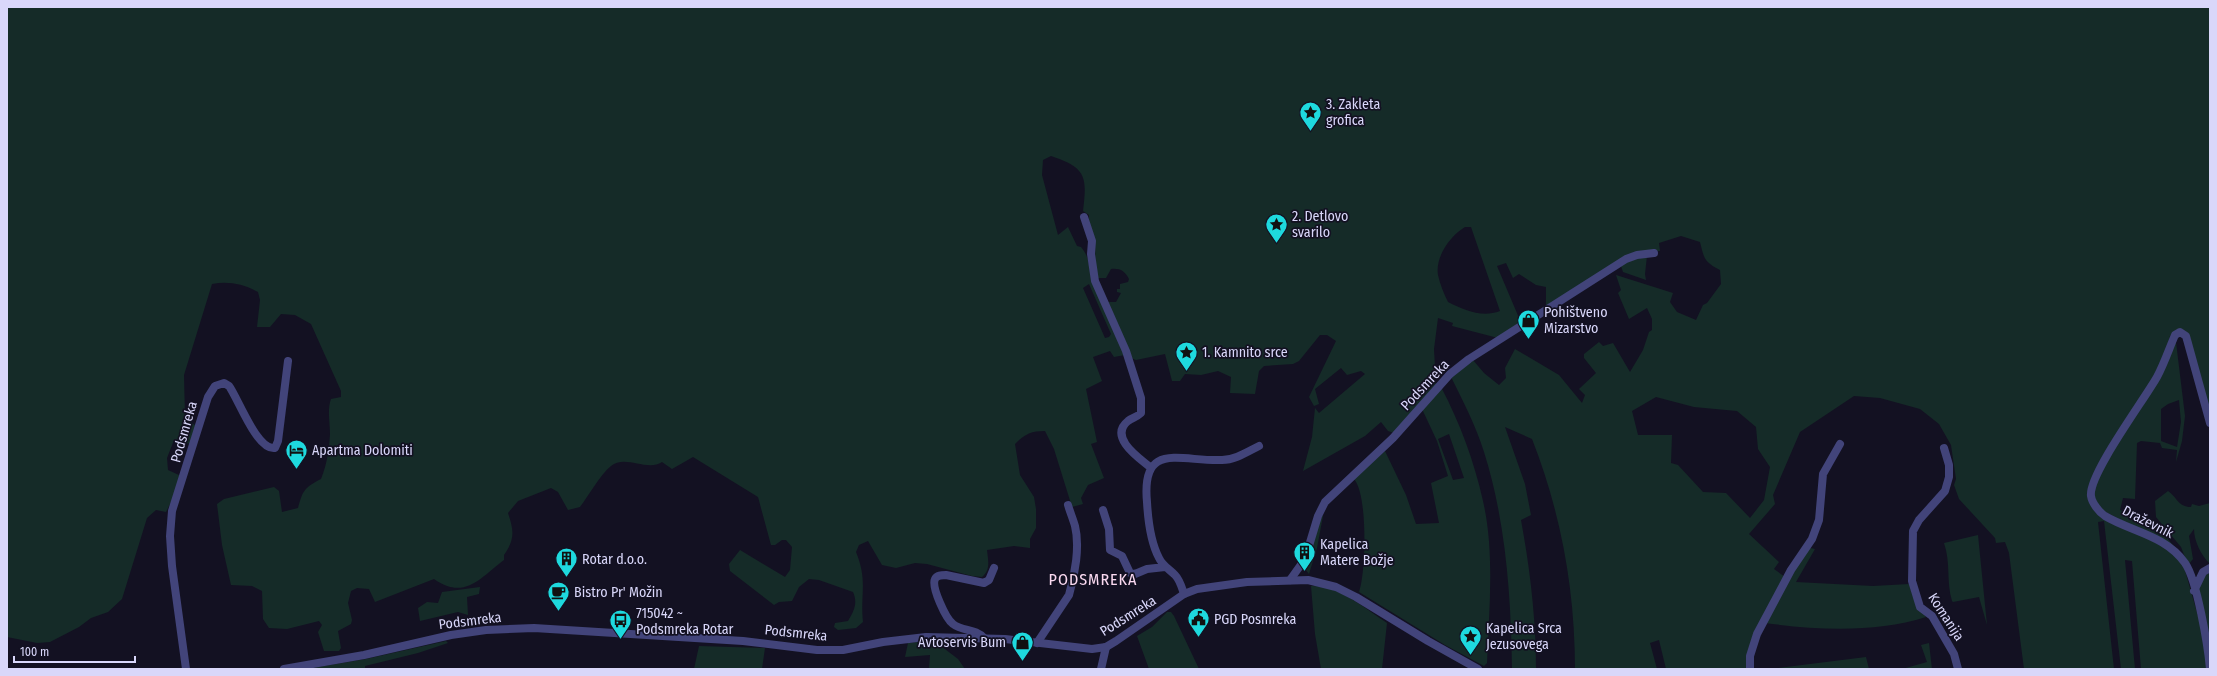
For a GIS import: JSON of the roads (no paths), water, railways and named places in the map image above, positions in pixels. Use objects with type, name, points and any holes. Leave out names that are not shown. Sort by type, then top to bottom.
[{"type":"street","points":[[1084,217],[1092,241],[1091,254],[1095,281],[1126,351],[1141,398],[1141,413],[1122,428],[1121,435],[1124,442],[1134,454],[1150,467]]},
{"type":"street","name":"Podsmreka","points":[[1290,580],[1305,559],[1318,516],[1325,502],[1393,438],[1450,374],[1469,359],[1626,259],[1637,255],[1654,253]]},
{"type":"street","name":"Draževnik","points":[[2210,423],[2186,336],[2180,332],[2175,335],[2157,376],[2098,471],[2091,496],[2097,508],[2104,515],[2142,531],[2176,552],[2186,565],[2207,643],[2210,669]]},
{"type":"street","name":"Podsmreka","points":[[186,669],[172,566],[170,536],[172,510],[208,397],[215,386],[224,383],[230,386],[248,424],[263,442],[270,447],[275,448],[278,441],[288,361]]},
{"type":"street","points":[[1750,669],[1750,656],[1757,634],[1791,570],[1812,540],[1819,520],[1823,474],[1840,444]]},
{"type":"street","points":[[1184,594],[1176,576],[1165,567],[1159,558],[1148,520],[1146,475],[1150,467],[1167,459],[1223,460],[1259,446]]},
{"type":"street","name":"Komanija","points":[[1944,448],[1949,465],[1949,477],[1945,491],[1919,520],[1913,531],[1912,581],[1920,607],[1932,616],[1954,654],[1958,669]]},
{"type":"street","points":[[1037,642],[1069,595],[1071,588],[1077,539],[1075,526],[1068,505]]},
{"type":"street","points":[[1103,510],[1109,529],[1110,550],[1122,556],[1130,573],[1134,574],[1147,569],[1165,567]]},
{"type":"street","points":[[984,638],[979,632],[962,628],[950,621],[944,612],[934,584],[935,578],[939,575],[946,575],[984,583],[989,580],[994,568]]},
{"type":"street","points":[[2194,591],[2203,572],[2210,568]]},
{"type":"street","name":"Podsmreka","points":[[284,669],[364,655],[451,635],[499,629],[568,629],[743,641],[832,650],[926,637],[984,638],[1037,642],[1092,649],[1106,647],[1184,594],[1197,589],[1224,584],[1308,580],[1336,587],[1478,669]]},
{"type":"street","points":[[1101,669],[1106,647]]},
{"type":"place","name":"3. Zakleta grofica","points":[[1311,132]]},
{"type":"place","name":"2. Detlovo svarilo","points":[[1277,244]]},
{"type":"place","name":"Pohištveno Mizarstvo","points":[[1528,340]]},
{"type":"place","name":"1. Kamnito srce","points":[[1186,372]]},
{"type":"place","name":"Apartma Dolomiti","points":[[297,470]]},
{"type":"place","name":"Kapelica Matere Božje","points":[[1304,572]]},
{"type":"place","name":"Rotar d.o.o.","points":[[567,578]]},
{"type":"place","name":"Bistro Pr' Možin","points":[[558,612]]},
{"type":"place","name":"PGD Posmreka","points":[[1199,638]]},
{"type":"place","name":"715042 ~ Podsmreka Rotar","points":[[620,640]]},
{"type":"place","name":"Kapelica Srca Jezusovega","points":[[1470,656]]},
{"type":"place","name":"Avtoservis Bum","points":[[1022,662]]},
{"type":"district","name":"PODSMREKA","points":[[1093,579]]}]
